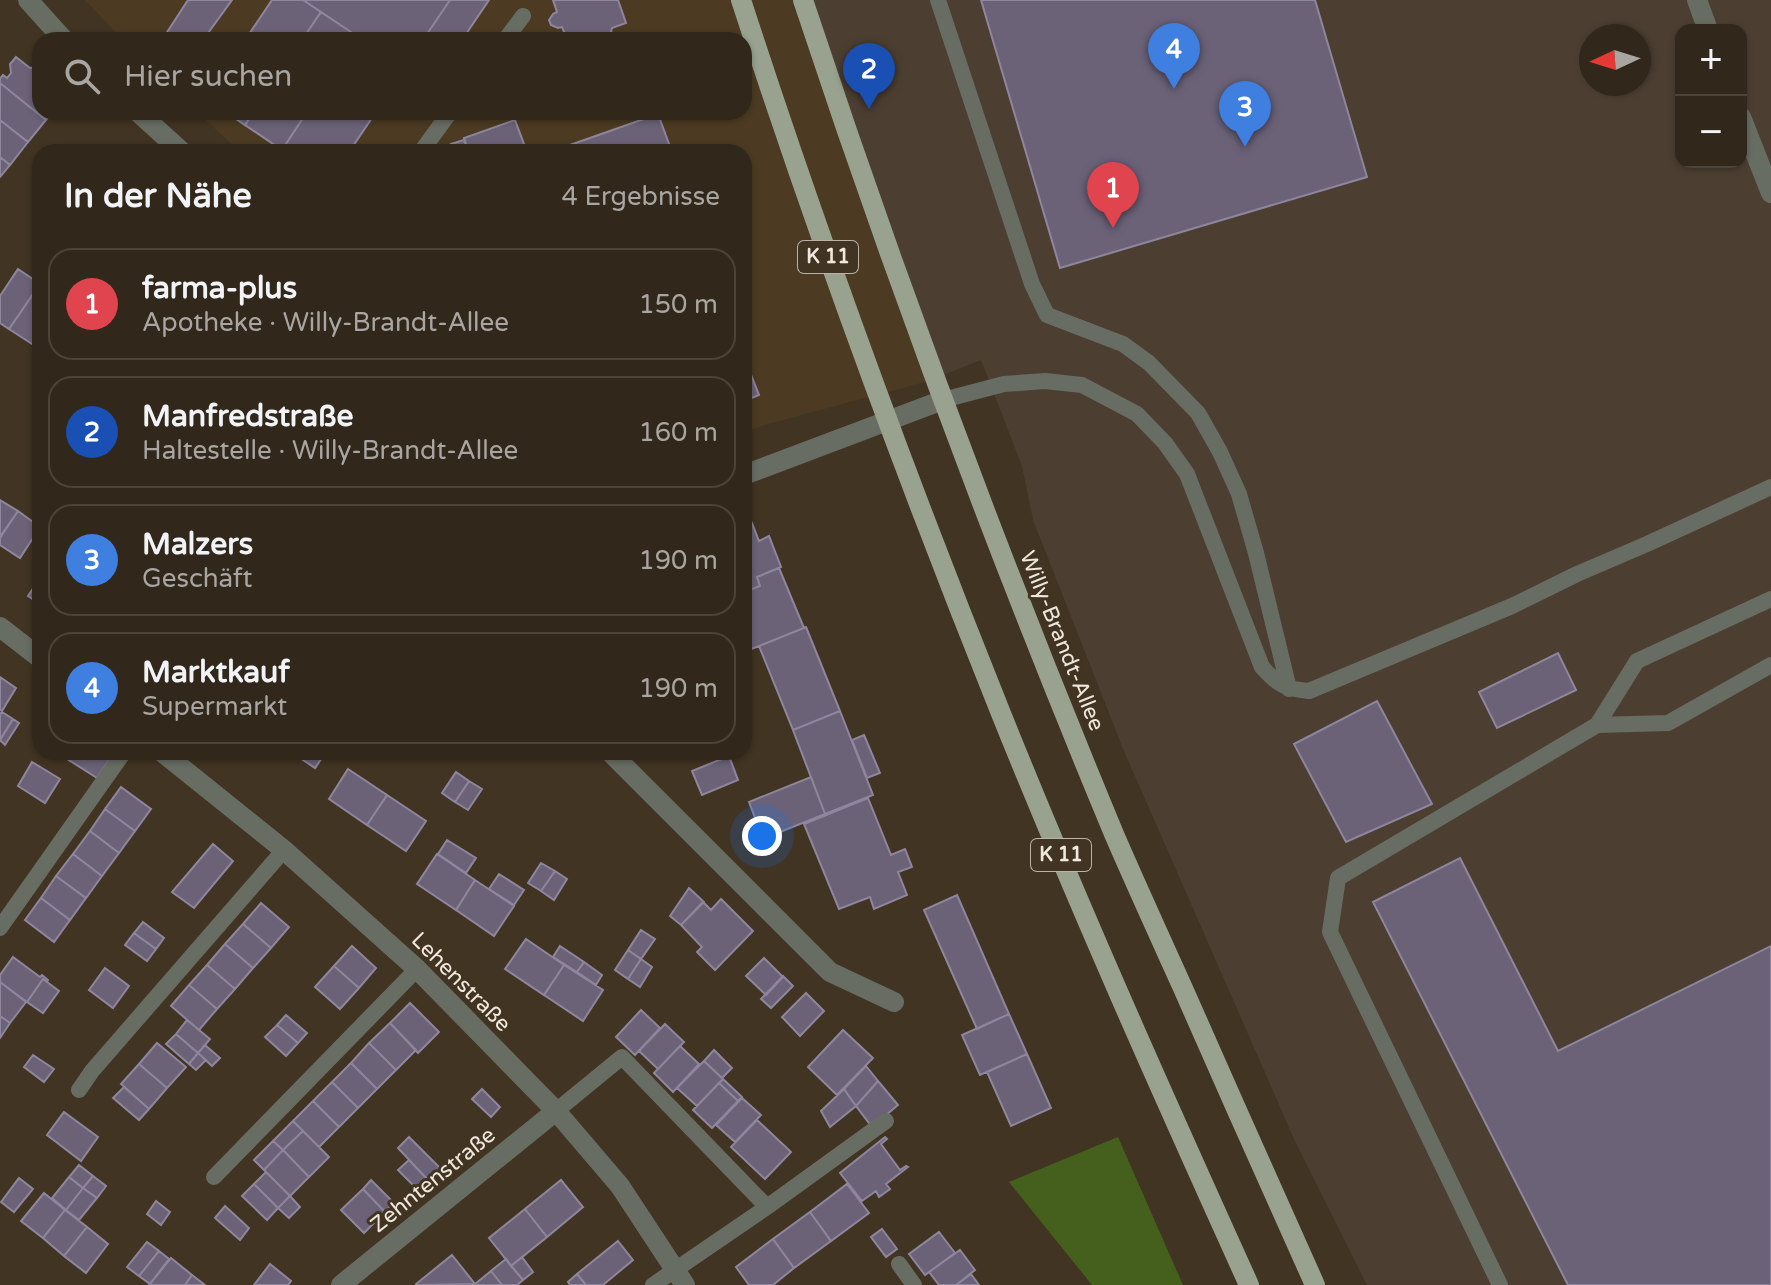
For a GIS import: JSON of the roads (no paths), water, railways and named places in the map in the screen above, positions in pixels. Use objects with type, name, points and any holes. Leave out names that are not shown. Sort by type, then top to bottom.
[{"type":"main road","name":"K 11","points":[[741,0],[751,32]]},
{"type":"main road","name":"Willy-Brandt-Allee","points":[[803,0],[943,400],[1064,711],[1116,837],[1315,1285]]},
{"type":"main road","name":"K 11","points":[[752,34],[887,420],[1007,728],[1141,1045],[1249,1285]]},
{"type":"street","points":[[28,0],[57,32]]},
{"type":"street","points":[[1697,0],[1706,24]]},
{"type":"street","points":[[147,120],[173,144]]},
{"type":"street","points":[[1747,132],[1771,193]]},
{"type":"street","points":[[752,472],[943,400]]},
{"type":"street","points":[[0,627],[32,652]]},
{"type":"street","name":"Lehenstraße","points":[[172,760],[284,850],[417,969],[556,1111],[620,1186],[680,1277]]},
{"type":"street","points":[[618,760],[830,972],[894,1002]]},
{"type":"street","name":"Zehntenstraße","points":[[341,1285],[556,1111]]},
{"type":"lane","points":[[938,0],[1032,284],[1047,315],[1123,344],[1149,363],[1198,413],[1220,452],[1239,494],[1289,689]]},
{"type":"lane","points":[[511,32],[523,16]]},
{"type":"lane","points":[[427,144],[444,120]]},
{"type":"lane","points":[[943,400],[1004,384],[1045,381],[1082,385],[1137,414],[1165,443],[1187,474],[1262,667],[1276,682],[1289,689],[1309,691],[1512,606],[1771,487]]},
{"type":"lane","points":[[1500,1285],[1330,932],[1338,878],[1597,725],[1637,661],[1771,599]]},
{"type":"lane","points":[[1597,725],[1668,723],[1771,665]]},
{"type":"lane","points":[[0,928],[118,760]]},
{"type":"lane","points":[[79,1090],[92,1071],[284,850]]},
{"type":"lane","points":[[214,1177],[417,969]]},
{"type":"lane","points":[[556,1111],[622,1057],[767,1207]]},
{"type":"lane","points":[[653,1285],[680,1277],[703,1252],[886,1121]]},
{"type":"lane","points":[[899,1264],[914,1285]]},
{"type":"place","name":"Marktkauf","points":[[1174,89]]},
{"type":"place","name":"Manfredstraße","points":[[869,109]]},
{"type":"place","name":"Malzers","points":[[1245,147]]},
{"type":"place","name":"farma-plus","points":[[1113,228]]}]
